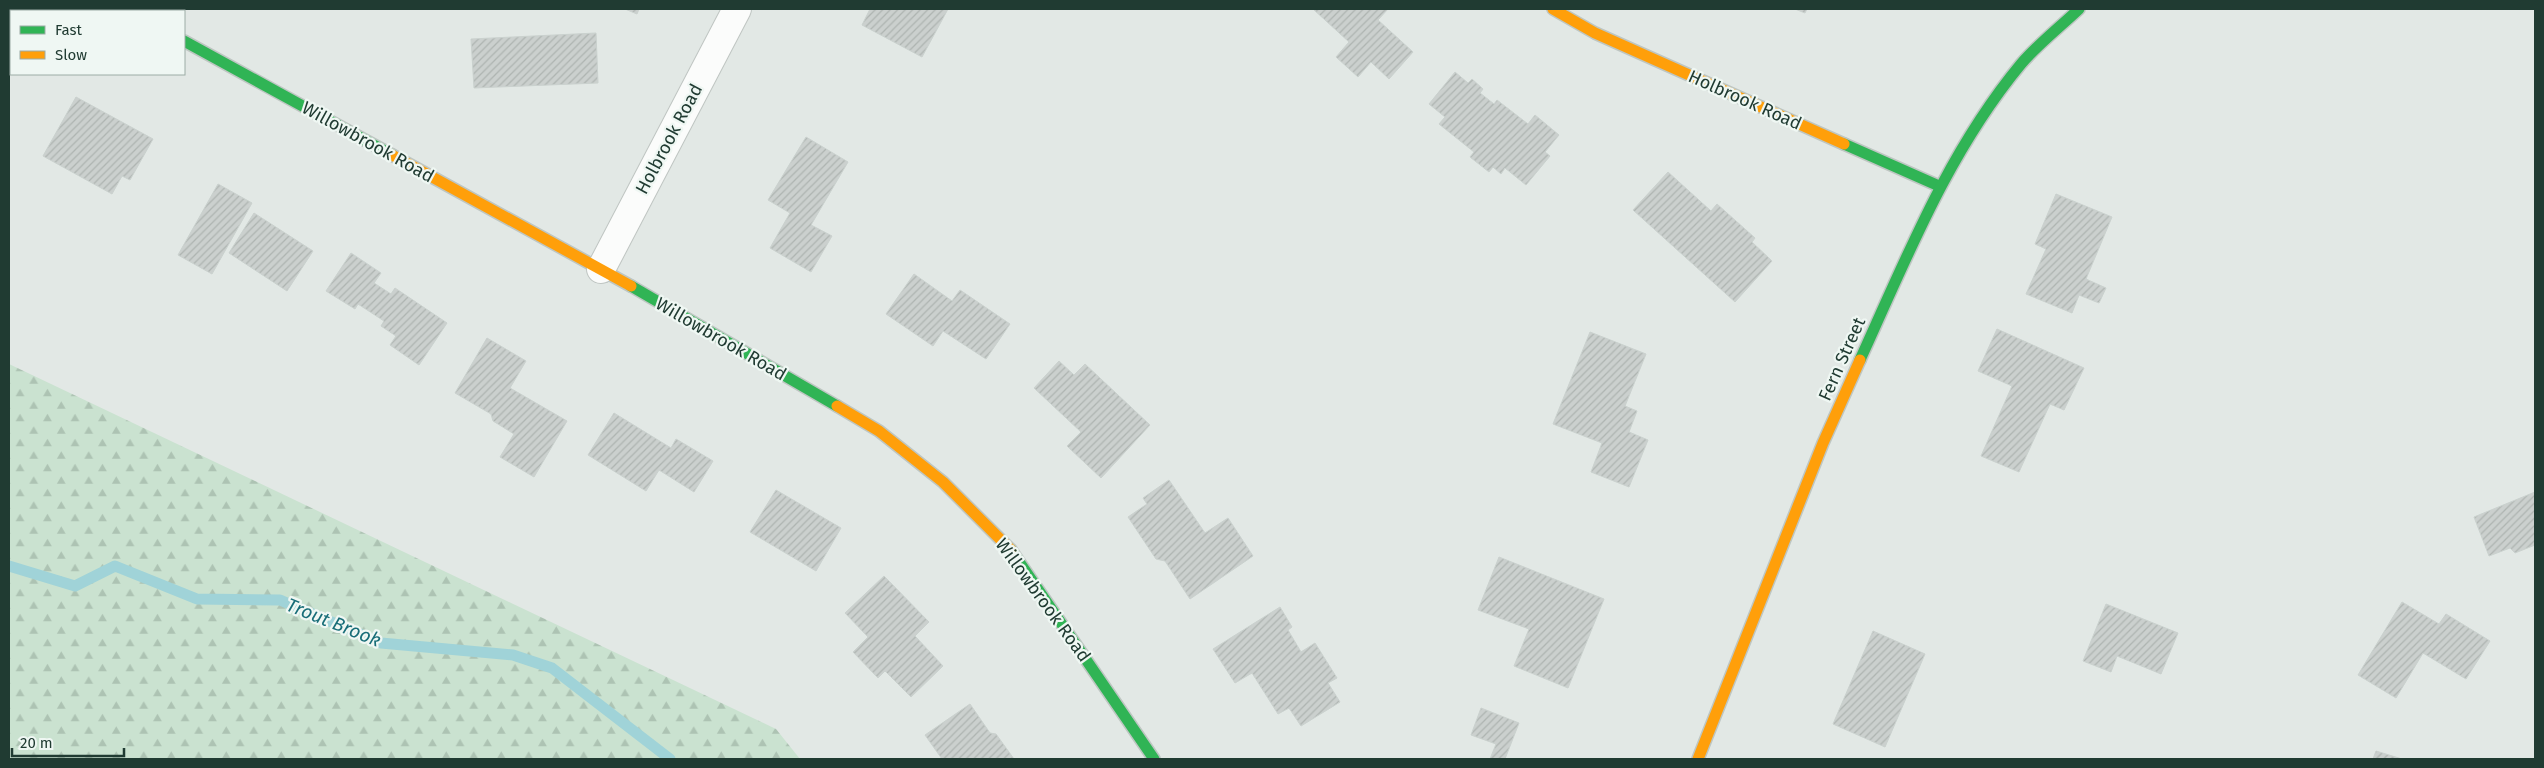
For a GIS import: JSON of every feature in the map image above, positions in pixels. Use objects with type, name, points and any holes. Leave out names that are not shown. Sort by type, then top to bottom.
[{"type":"street","name":"Holbrook Road","points":[[601,269],[737,9]]},
{"type":"street","name":"Holbrook Road","points":[[1553,9],[1595,33],[1939,186]]},
{"type":"street","name":"Fern Street","points":[[1698,759],[1823,443],[1939,186],[1973,128],[2022,63],[2079,9]]},
{"type":"street","name":"Willowbrook Road","points":[[185,42],[601,269],[879,430],[943,482],[1008,546],[1154,759]]},
{"type":"green space","points":[[9,364],[776,729],[800,759],[9,759]]},
{"type":"building","points":[[625,9],[639,9],[637,14]]},
{"type":"building","points":[[870,9],[948,9],[922,57],[862,25]]},
{"type":"building","points":[[1313,9],[1388,9],[1378,20],[1413,52],[1389,79],[1371,62],[1358,77],[1336,57],[1349,42]]},
{"type":"building","points":[[1795,9],[1807,9],[1805,13]]},
{"type":"building","points":[[596,33],[598,83],[474,88],[471,39]]},
{"type":"building","points":[[1455,72],[1468,83],[1472,79],[1483,89],[1480,93],[1494,104],[1497,100],[1528,124],[1535,115],[1559,135],[1545,152],[1550,156],[1526,185],[1505,168],[1501,174],[1493,167],[1489,172],[1470,157],[1474,152],[1439,124],[1445,117],[1429,104]]},
{"type":"building","points":[[76,97],[153,139],[130,180],[122,176],[112,194],[43,156]]},
{"type":"building","points":[[806,137],[848,162],[811,225],[832,236],[811,272],[770,248],[790,213],[768,200]]},
{"type":"building","points":[[1668,172],[1711,211],[1717,204],[1755,238],[1752,242],[1772,261],[1735,302],[1633,210]]},
{"type":"building","points":[[218,184],[252,203],[212,274],[178,255]]},
{"type":"building","points":[[2056,194],[2112,217],[2086,279],[2106,288],[2099,303],[2079,295],[2072,313],[2026,294],[2046,249],[2035,244]]},
{"type":"building","points":[[254,213],[313,251],[287,291],[229,253]]},
{"type":"building","points":[[351,253],[381,273],[374,283],[391,294],[395,288],[447,323],[419,365],[390,345],[396,336],[381,326],[384,321],[358,304],[355,309],[326,291]]},
{"type":"building","points":[[914,274],[952,301],[960,290],[1010,324],[986,359],[943,331],[933,346],[886,314]]},
{"type":"building","points":[[1997,329],[2084,368],[2064,410],[2050,404],[2019,472],[1981,456],[2012,386],[1978,371]]},
{"type":"building","points":[[1590,332],[1646,354],[1625,406],[1637,411],[1629,432],[1648,440],[1629,487],[1591,472],[1602,443],[1553,424]]},
{"type":"building","points":[[487,338],[526,361],[510,388],[567,421],[534,477],[500,457],[514,434],[493,421],[491,414],[455,393]]},
{"type":"building","points":[[1059,361],[1074,375],[1085,364],[1150,425],[1101,478],[1067,446],[1081,432],[1034,388]]},
{"type":"building","points":[[614,413],[671,448],[676,439],[713,461],[694,492],[659,470],[646,491],[588,455]]},
{"type":"building","points":[[1169,480],[1205,533],[1228,518],[1253,556],[1190,599],[1165,561],[1156,559],[1128,517],[1147,504],[1143,498]]},
{"type":"building","points":[[776,490],[841,528],[816,571],[750,532]]},
{"type":"building","points":[[2535,492],[2535,545],[2515,553],[2510,548],[2489,556],[2474,517]]},
{"type":"building","points":[[1499,557],[1604,599],[1568,688],[1514,666],[1529,629],[1478,610]]},
{"type":"building","points":[[884,576],[929,622],[915,636],[943,666],[911,697],[885,671],[878,678],[853,652],[868,637],[845,613]]},
{"type":"building","points":[[2402,602],[2439,624],[2446,614],[2490,641],[2466,679],[2423,653],[2396,698],[2358,675]]},
{"type":"building","points":[[2106,604],[2178,633],[2161,674],[2117,656],[2111,672],[2083,661]]},
{"type":"building","points":[[1280,607],[1292,627],[1288,630],[1301,652],[1315,643],[1337,678],[1328,683],[1340,702],[1301,726],[1289,708],[1278,714],[1252,673],[1235,683],[1213,649]]},
{"type":"building","points":[[1873,631],[1925,654],[1885,747],[1833,724]]},
{"type":"building","points":[[970,704],[990,733],[996,734],[1014,759],[942,759],[925,735]]},
{"type":"building","points":[[1481,708],[1519,723],[1505,759],[1490,759],[1496,744],[1471,735]]},
{"type":"building","points":[[2376,751],[2402,759],[2373,759]]},
{"type":"waterway","name":"Trout Brook","points":[[9,566],[75,586],[115,566],[197,599],[280,600],[381,643],[513,655],[552,668],[670,759]]},
{"type":"traffic: fast","points":[[1860,360],[1912,244],[1950,169],[1972,133],[1995,98],[2021,64],[2079,9]]},
{"type":"traffic: fast","points":[[185,42],[392,155]]},
{"type":"traffic: fast","points":[[1844,144],[1939,186]]},
{"type":"traffic: fast","points":[[631,286],[837,406]]},
{"type":"traffic: fast","points":[[1011,550],[1154,759]]},
{"type":"traffic: slow","points":[[1553,9],[1595,33],[1844,144]]},
{"type":"traffic: slow","points":[[392,155],[631,286]]},
{"type":"traffic: slow","points":[[1698,759],[1823,443],[1860,360]]},
{"type":"traffic: slow","points":[[837,406],[879,431],[943,482],[1011,550]]}]
